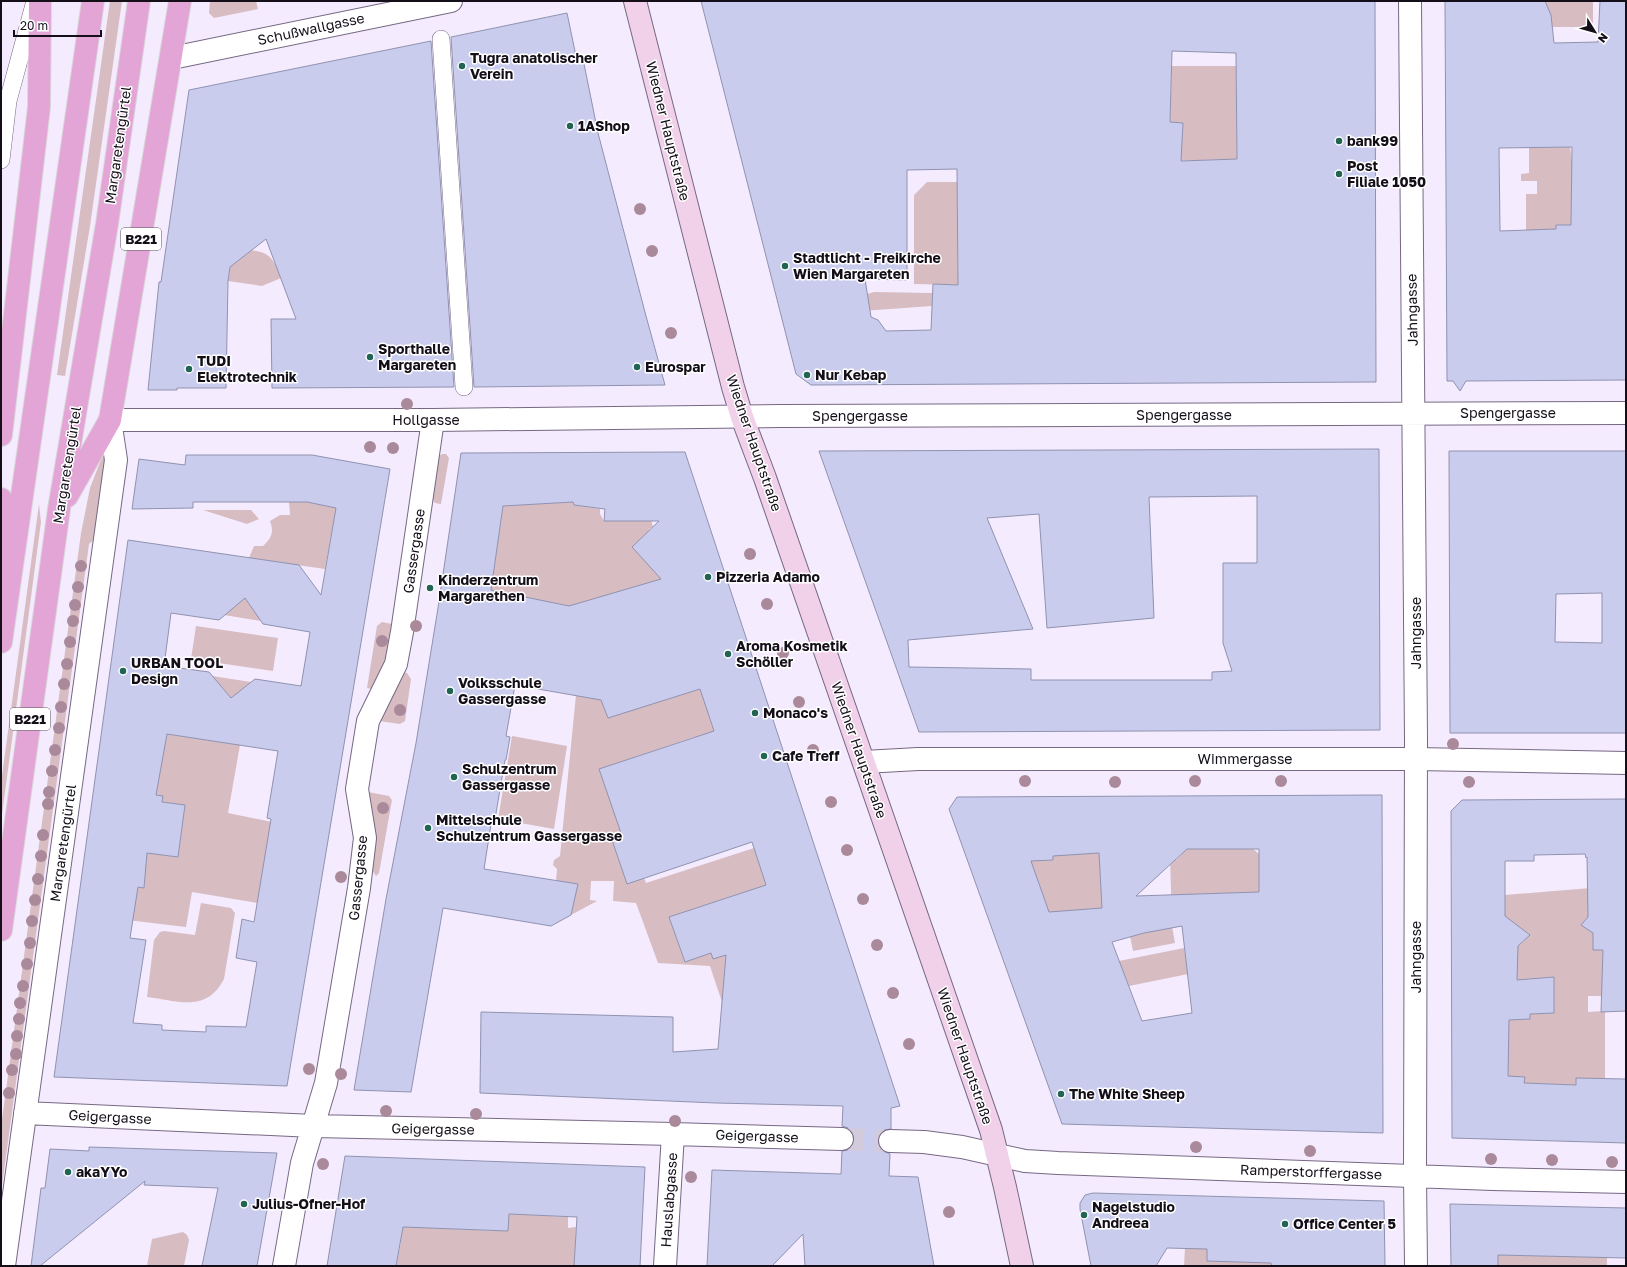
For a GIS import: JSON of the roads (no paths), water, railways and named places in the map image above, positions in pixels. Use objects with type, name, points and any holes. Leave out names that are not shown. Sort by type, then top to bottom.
[{"type":"main road","points":[[1,435],[39,107],[40,1]]},
{"type":"main road","points":[[2,637],[93,1]]},
{"type":"main road","name":"Margaretengürtel","points":[[1,930],[59,509],[107,224],[139,1]]},
{"type":"main road","name":"B221","points":[[59,509],[110,420],[172,58],[180,1]]},
{"type":"main road","name":"Wiedner Hauptstraße","points":[[636,1],[731,381],[742,417],[766,478],[991,1130],[1022,1266]]},
{"type":"main road","points":[[1,499],[2,637]]},
{"type":"street","name":"Schußwallgasse","points":[[172,58],[451,1]]},
{"type":"street","name":"Jahngasse","points":[[1410,1],[1416,759],[1416,1266]]},
{"type":"street","name":"Spengergasse","points":[[742,417],[1626,412]]},
{"type":"street","name":"Hollgasse","points":[[110,420],[433,420],[742,417]]},
{"type":"street","name":"Margaretengürtel","points":[[4,1266],[116,460],[110,420]]},
{"type":"street","name":"Gassergasse","points":[[284,1266],[302,1163],[326,1083],[359,888],[365,838],[357,789],[368,721],[396,664],[404,624],[433,420]]},
{"type":"street","name":"Wimmergasse","points":[[864,762],[918,759],[1416,759],[1626,763]]},
{"type":"street","name":"Geigergasse","points":[[25,1113],[314,1126],[842,1139]]},
{"type":"street","name":"Hauslabgasse","points":[[665,1266],[673,1134]]},
{"type":"street","points":[[890,1141],[939,1144],[997,1154]]},
{"type":"street","name":"Ramperstorffergasse","points":[[997,1154],[1024,1160],[1058,1163],[1493,1179],[1626,1182]]},
{"type":"lane","points":[[1,160],[8,101],[35,1]]},
{"type":"lane","points":[[441,39],[464,387]]},
{"type":"tunnel","points":[[842,1139],[890,1141]]},
{"type":"place","name":"Tugra anatolischer Verein","points":[[462,66]]},
{"type":"place","name":"1AShop","points":[[570,126]]},
{"type":"place","name":"bank99","points":[[1339,141]]},
{"type":"place","name":"Post Filiale 1050","points":[[1339,174]]},
{"type":"place","name":"Stadtlicht - Freikirche Wien Margareten","points":[[785,266]]},
{"type":"place","name":"Sporthalle Margareten","points":[[370,357]]},
{"type":"place","name":"Eurospar","points":[[637,367]]},
{"type":"place","name":"TUDI Elektrotechnik","points":[[189,369]]},
{"type":"place","name":"Nur Kebap","points":[[807,375]]},
{"type":"place","name":"Pizzeria Adamo","points":[[708,577]]},
{"type":"place","name":"Kinderzentrum Margarethen","points":[[430,588]]},
{"type":"place","name":"Aroma Kosmetik Schöller","points":[[728,654]]},
{"type":"place","name":"URBAN TOOL Design","points":[[123,671]]},
{"type":"place","name":"Volksschule Gassergasse","points":[[450,691]]},
{"type":"place","name":"Monaco's","points":[[755,713]]},
{"type":"place","name":"Cafe Treff","points":[[764,756]]},
{"type":"place","name":"Schulzentrum Gassergasse","points":[[454,777]]},
{"type":"place","name":"Mittelschule Schulzentrum Gassergasse","points":[[428,828]]},
{"type":"place","name":"The White Sheep","points":[[1061,1094]]},
{"type":"place","name":"akaYYo","points":[[68,1172]]},
{"type":"place","name":"Julius-Ofner-Hof","points":[[244,1204]]},
{"type":"place","name":"Nagelstudio Andreea","points":[[1084,1215]]},
{"type":"place","name":"Office Center 5","points":[[1285,1224]]}]
